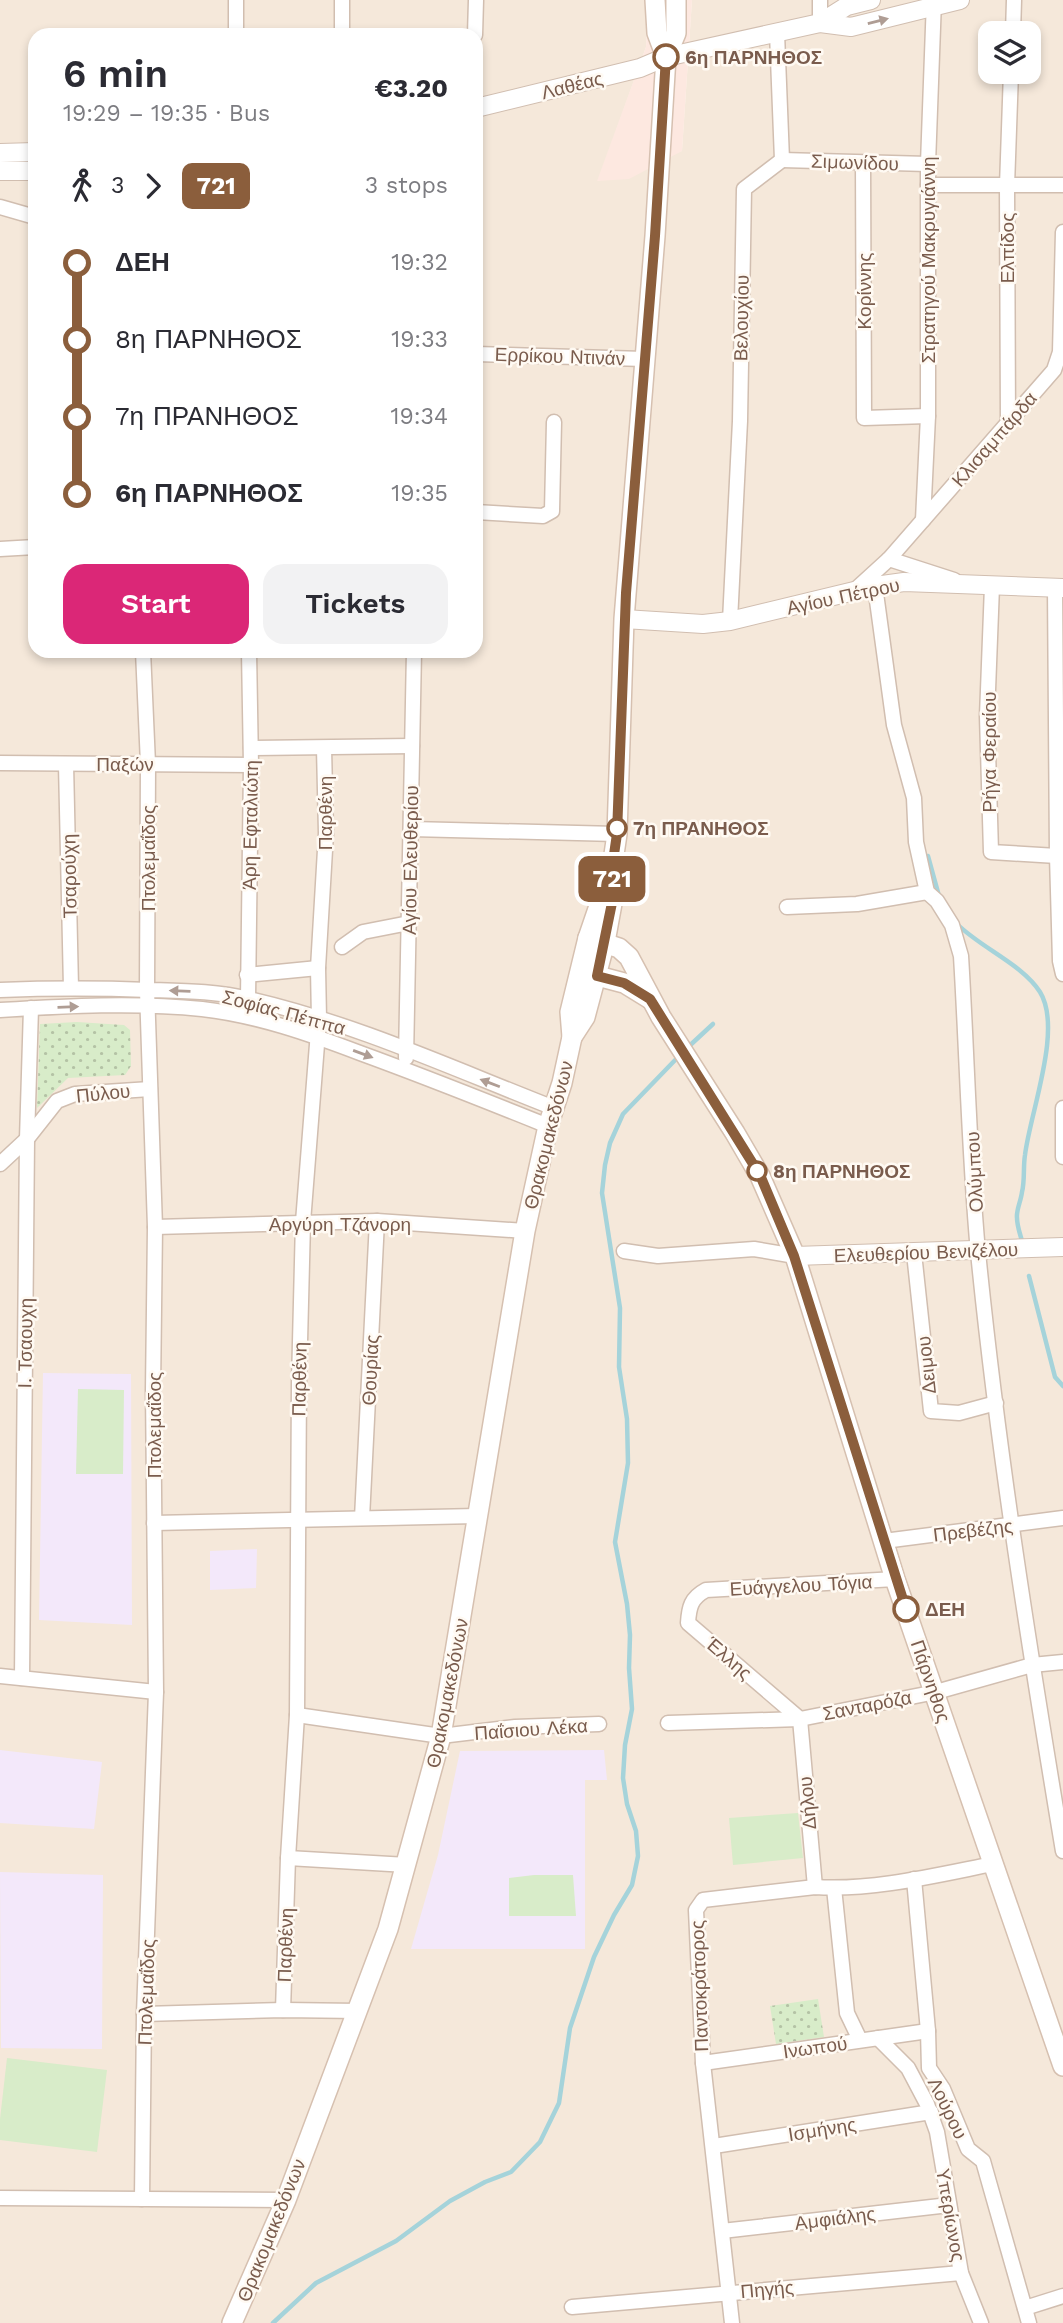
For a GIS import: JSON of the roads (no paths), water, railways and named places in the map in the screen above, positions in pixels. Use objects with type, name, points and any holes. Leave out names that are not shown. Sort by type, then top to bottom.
[{"type":"main road","points":[[655,0],[657,33],[666,57]]},
{"type":"main road","points":[[589,974],[617,834],[624,619],[666,57],[676,33],[676,0]]},
{"type":"main road","name":"Πάρνηθος","points":[[597,940],[619,948],[629,957],[650,999],[760,1175],[794,1256],[895,1579],[1063,2066]]},
{"type":"main road","name":"Πάρνηθος","points":[[589,974],[624,983],[650,999]]},
{"type":"main road","name":"Θρακομακεδόνων","points":[[232,2323],[286,2200],[320,2106],[359,2011],[388,1929],[442,1736],[525,1231],[572,1037],[585,1017],[589,974]]},
{"type":"street","points":[[236,0],[236,28]]},
{"type":"street","points":[[342,0],[342,28]]},
{"type":"street","points":[[475,28],[476,0]]},
{"type":"street","points":[[820,0],[820,23]]},
{"type":"street","points":[[820,23],[847,6],[871,0]]},
{"type":"street","points":[[820,23],[851,27],[935,3],[960,0]]},
{"type":"street","points":[[1013,21],[1014,0]]},
{"type":"street","name":"Στρατηγού Μακρυγιάννη","points":[[923,520],[928,416],[928,164],[935,3]]},
{"type":"street","name":"Λαθέας","points":[[483,106],[640,68],[666,57],[820,23]]},
{"type":"street","points":[[777,33],[782,160]]},
{"type":"street","name":"Ελπίδος","points":[[1008,424],[1007,186],[1011,84]]},
{"type":"street","points":[[0,153],[28,152]]},
{"type":"street","name":"Σιμωνίδου","points":[[782,160],[928,164]]},
{"type":"street","name":"Βελουχίου","points":[[730,621],[740,421],[744,190],[782,160]]},
{"type":"street","name":"Κορίννης","points":[[863,163],[864,418],[928,416]]},
{"type":"street","points":[[0,172],[28,171]]},
{"type":"street","points":[[928,185],[1063,184]]},
{"type":"street","points":[[0,207],[28,215]]},
{"type":"street","name":"Κλισαμπάρδα","points":[[831,598],[851,592],[889,559],[1054,370],[1060,352],[1063,232]]},
{"type":"street","name":"Ερρίκου Ντινάν","points":[[483,354],[645,359]]},
{"type":"street","points":[[483,512],[543,516],[552,511],[554,422]]},
{"type":"street","points":[[0,549],[28,547]]},
{"type":"street","points":[[889,559],[957,581],[992,586]]},
{"type":"street","name":"Αγίου Πέτρου","points":[[624,619],[703,624],[730,621],[875,586],[904,582],[1059,587]]},
{"type":"street","name":"Ολύμπου","points":[[875,586],[894,725],[914,798],[916,842],[927,892],[937,901],[952,925],[961,956],[978,1250],[1032,1665],[1063,1852]]},
{"type":"street","name":"Ρήγα Φεραίου","points":[[992,586],[987,716],[991,852],[1057,856]]},
{"type":"street","points":[[1059,587],[1057,856],[1060,961],[1063,974]]},
{"type":"street","name":"Πτολεμαΐδος","points":[[142,2199],[144,2014],[156,1692],[153,1390],[155,1227],[147,990],[148,764],[143,658]]},
{"type":"street","name":"Άρη Εφταλιώτη","points":[[248,998],[251,765],[249,658]]},
{"type":"street","name":"Αγίου Ελευθερίου","points":[[406,1069],[414,658]]},
{"type":"street","points":[[251,748],[412,746]]},
{"type":"street","name":"Παρθένη","points":[[283,2010],[288,1858],[297,1715],[303,1222],[319,1019],[318,968],[326,834],[324,748]]},
{"type":"street","name":"Παξών","points":[[0,763],[251,765]]},
{"type":"street","name":"Τσαρούχη","points":[[66,764],[71,988]]},
{"type":"street","points":[[411,829],[617,834]]},
{"type":"street","points":[[787,907],[857,904],[927,892]]},
{"type":"street","points":[[342,947],[363,932],[409,923]]},
{"type":"street","points":[[247,975],[318,968]]},
{"type":"street","name":"Σοφίας Πέππα","points":[[0,990],[147,990],[205,992],[248,998],[319,1019],[406,1050],[551,1117]]},
{"type":"street","name":"Σοφίας Πέππα","points":[[0,1010],[148,1006],[203,1009],[247,1017],[318,1037],[551,1117]]},
{"type":"street","name":"Ι. Τσαουχη","points":[[22,1678],[27,1139],[31,1008]]},
{"type":"street","name":"Πύλου","points":[[0,1164],[27,1139],[57,1101],[75,1094],[150,1089]]},
{"type":"street","points":[[1063,1108],[1063,1157]]},
{"type":"street","name":"Αργύρη Τζάνορη","points":[[155,1227],[377,1221],[525,1231]]},
{"type":"street","name":"Θουρίας","points":[[362,1518],[377,1221]]},
{"type":"street","name":"Ελευθερίου Βενιζέλου","points":[[624,1251],[658,1256],[754,1249],[794,1256],[1063,1247]]},
{"type":"street","name":"Δειμου","points":[[914,1253],[931,1411],[959,1413],[996,1403]]},
{"type":"street","points":[[155,1522],[477,1516]]},
{"type":"street","name":"Πρεβέζης","points":[[884,1541],[1063,1518]]},
{"type":"street","name":"Ευάγγελου Τόγια","points":[[706,1590],[895,1579]]},
{"type":"street","name":"Έλλης","points":[[706,1590],[697,1595],[689,1608],[688,1623],[800,1719]]},
{"type":"street","name":"Σανταρόζα","points":[[668,1723],[800,1719],[936,1692],[1032,1665],[1063,1662]]},
{"type":"street","points":[[0,1676],[156,1692]]},
{"type":"street","name":"Παΐσιου Λέκα","points":[[297,1715],[442,1736],[515,1727],[599,1724]]},
{"type":"street","name":"Δήλου","points":[[800,1719],[815,1887]]},
{"type":"street","points":[[288,1858],[407,1865]]},
{"type":"street","name":"Παντοκράτορος","points":[[732,2323],[703,2063],[696,1910],[703,1900],[914,1879],[993,1864]]},
{"type":"street","name":"Λούρου","points":[[914,1879],[929,2068],[943,2089],[968,2149],[984,2161],[1029,2323]]},
{"type":"street","points":[[834,1888],[848,2013],[860,2040]]},
{"type":"street","points":[[144,2014],[359,2011]]},
{"type":"street","name":"Ινωπού","points":[[703,2063],[928,2031]]},
{"type":"street","name":"Υπερίωνος","points":[[878,2038],[908,2068],[930,2112],[937,2132],[961,2273],[981,2323]]},
{"type":"street","name":"Ισμήνης","points":[[714,2146],[930,2112]]},
{"type":"street","points":[[0,2198],[286,2200]]},
{"type":"street","name":"Αμφιάλης","points":[[722,2231],[949,2204]]},
{"type":"street","name":"Πηγής","points":[[572,2307],[961,2273]]},
{"type":"street","points":[[1025,2308],[1063,2296]]},
{"type":"waterway","points":[[928,856],[939,896]]},
{"type":"waterway","points":[[957,924],[1023,973],[1040,992],[1046,1008],[1047,1049],[1028,1137],[1017,1215],[1023,1245]]},
{"type":"waterway","points":[[686,1049],[713,1024]]},
{"type":"waterway","points":[[273,2323],[316,2283],[396,2241],[450,2201],[485,2182],[511,2172],[540,2142],[559,2103],[570,2028],[594,1957],[632,1885],[638,1856],[636,1831],[627,1804],[623,1778],[625,1745],[632,1709],[630,1635],[615,1542],[628,1463],[627,1419],[619,1367],[620,1308],[602,1193],[610,1143],[623,1114],[680,1055]]},
{"type":"waterway","points":[[1029,1276],[1055,1377],[1063,1386]]},
{"type":"place","name":"6η ΠΑΡΝΗΘΟΣ","points":[[666,57]]},
{"type":"place","name":"7η ΠΡΑΝΗΘΟΣ","points":[[617,828]]},
{"type":"place","name":"8η ΠΑΡΝΗΘΟΣ","points":[[757,1171]]},
{"type":"place","name":"ΔΕΗ","points":[[906,1609]]}]
